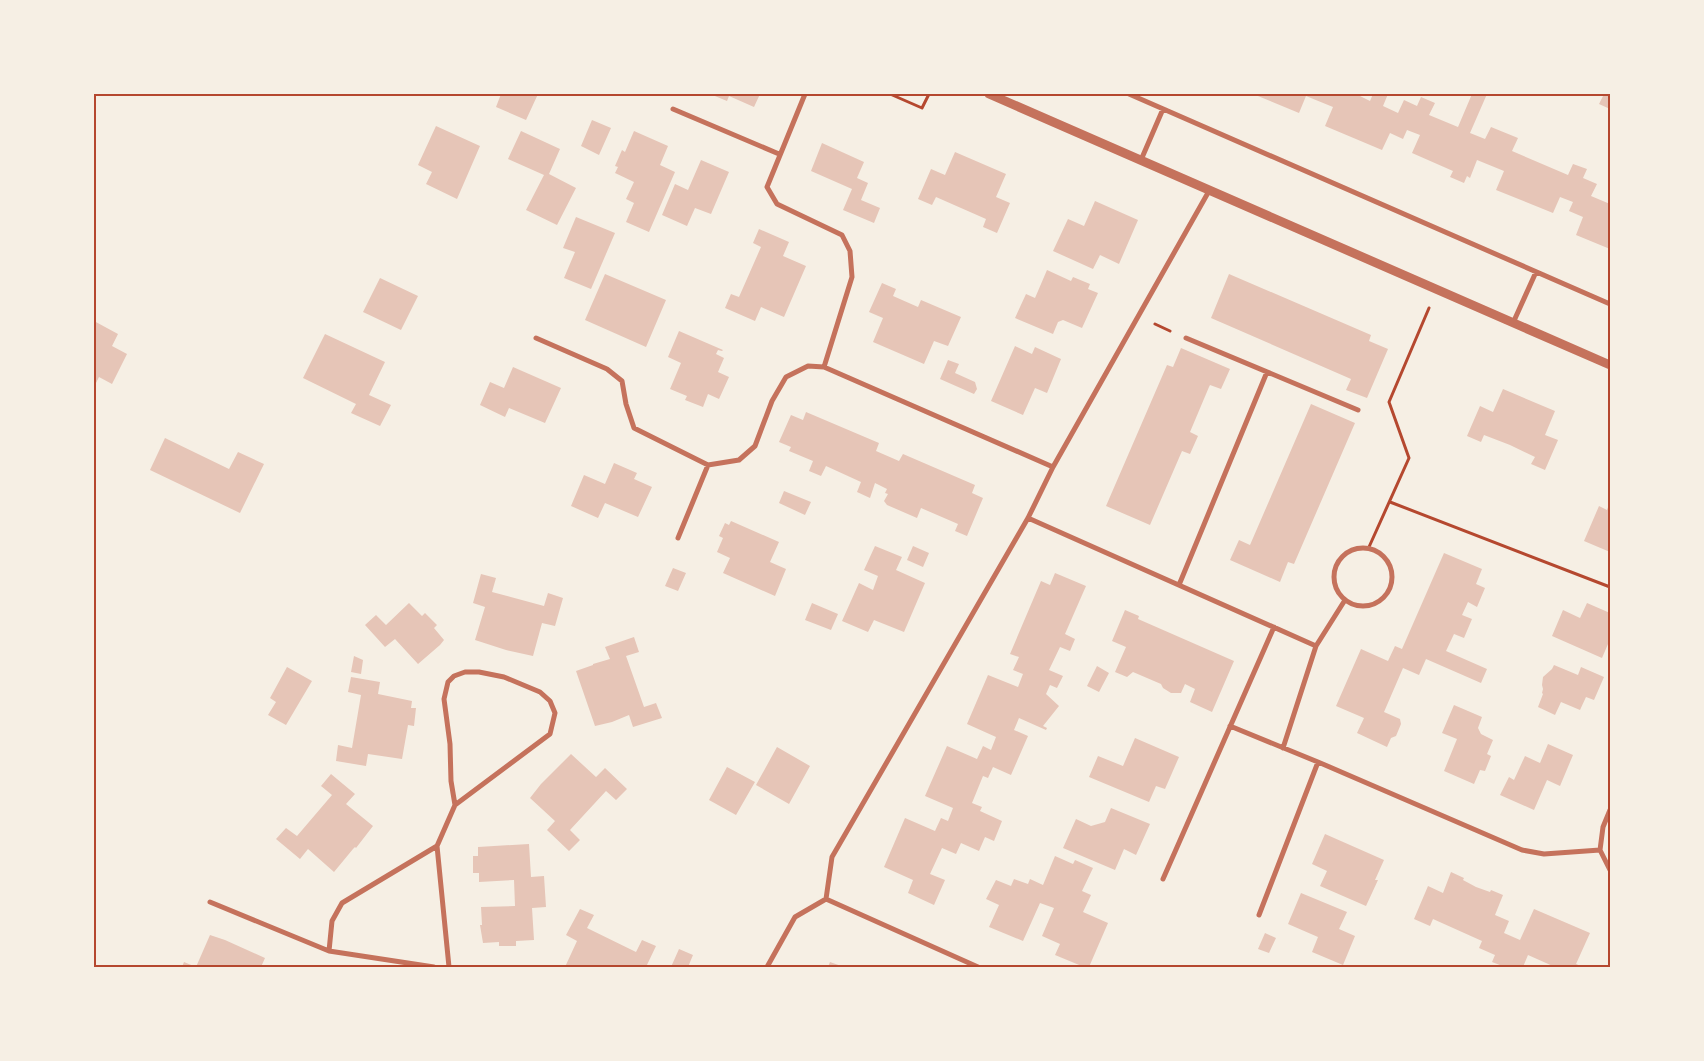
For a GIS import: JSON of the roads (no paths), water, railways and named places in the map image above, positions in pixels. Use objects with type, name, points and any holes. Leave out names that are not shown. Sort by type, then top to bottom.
[{"type":"street","points":[[805,94],[767,187],[777,204],[842,235],[850,251],[852,276],[824,367]]},
{"type":"street","points":[[989,94],[1610,365]]},
{"type":"street","points":[[1129,94],[1610,304]]},
{"type":"street","points":[[673,109],[779,154]]},
{"type":"street","points":[[1141,160],[1163,109]]},
{"type":"street","points":[[826,899],[832,857],[1028,518],[1053,467],[1209,191]]},
{"type":"street","points":[[1513,323],[1536,272]]},
{"type":"street","points":[[536,338],[607,369],[622,381],[626,404],[634,428],[708,464],[739,460],[755,446],[772,401],[786,377],[808,366],[824,367],[1053,467]]},
{"type":"street","points":[[1186,338],[1358,410]]},
{"type":"street","points":[[1178,586],[1267,372]]},
{"type":"street","points":[[678,538],[708,464]]},
{"type":"street","points":[[1028,518],[1316,646]]},
{"type":"street","points":[[1369,547],[1384,554],[1390,564],[1394,577],[1391,589],[1383,600],[1373,605],[1361,607],[1345,600],[1335,588],[1333,574],[1339,559],[1353,548],[1369,547]]},
{"type":"street","points":[[1283,748],[1316,646],[1345,600]]},
{"type":"street","points":[[1163,879],[1274,628]]},
{"type":"street","points":[[449,967],[437,846],[455,805],[550,734],[555,713],[550,701],[540,692],[504,677],[479,672],[465,672],[454,676],[448,682],[444,699],[450,744],[451,781],[455,805]]},
{"type":"street","points":[[1230,726],[1522,850],[1544,854],[1600,850]]},
{"type":"street","points":[[1259,915],[1318,762]]},
{"type":"street","points":[[1610,810],[1603,827],[1600,850],[1610,870]]},
{"type":"street","points":[[328,952],[332,921],[342,903],[437,846]]},
{"type":"street","points":[[767,967],[795,917],[826,899]]},
{"type":"street","points":[[826,899],[978,967]]},
{"type":"street","points":[[210,902],[328,952],[434,967]]}]
